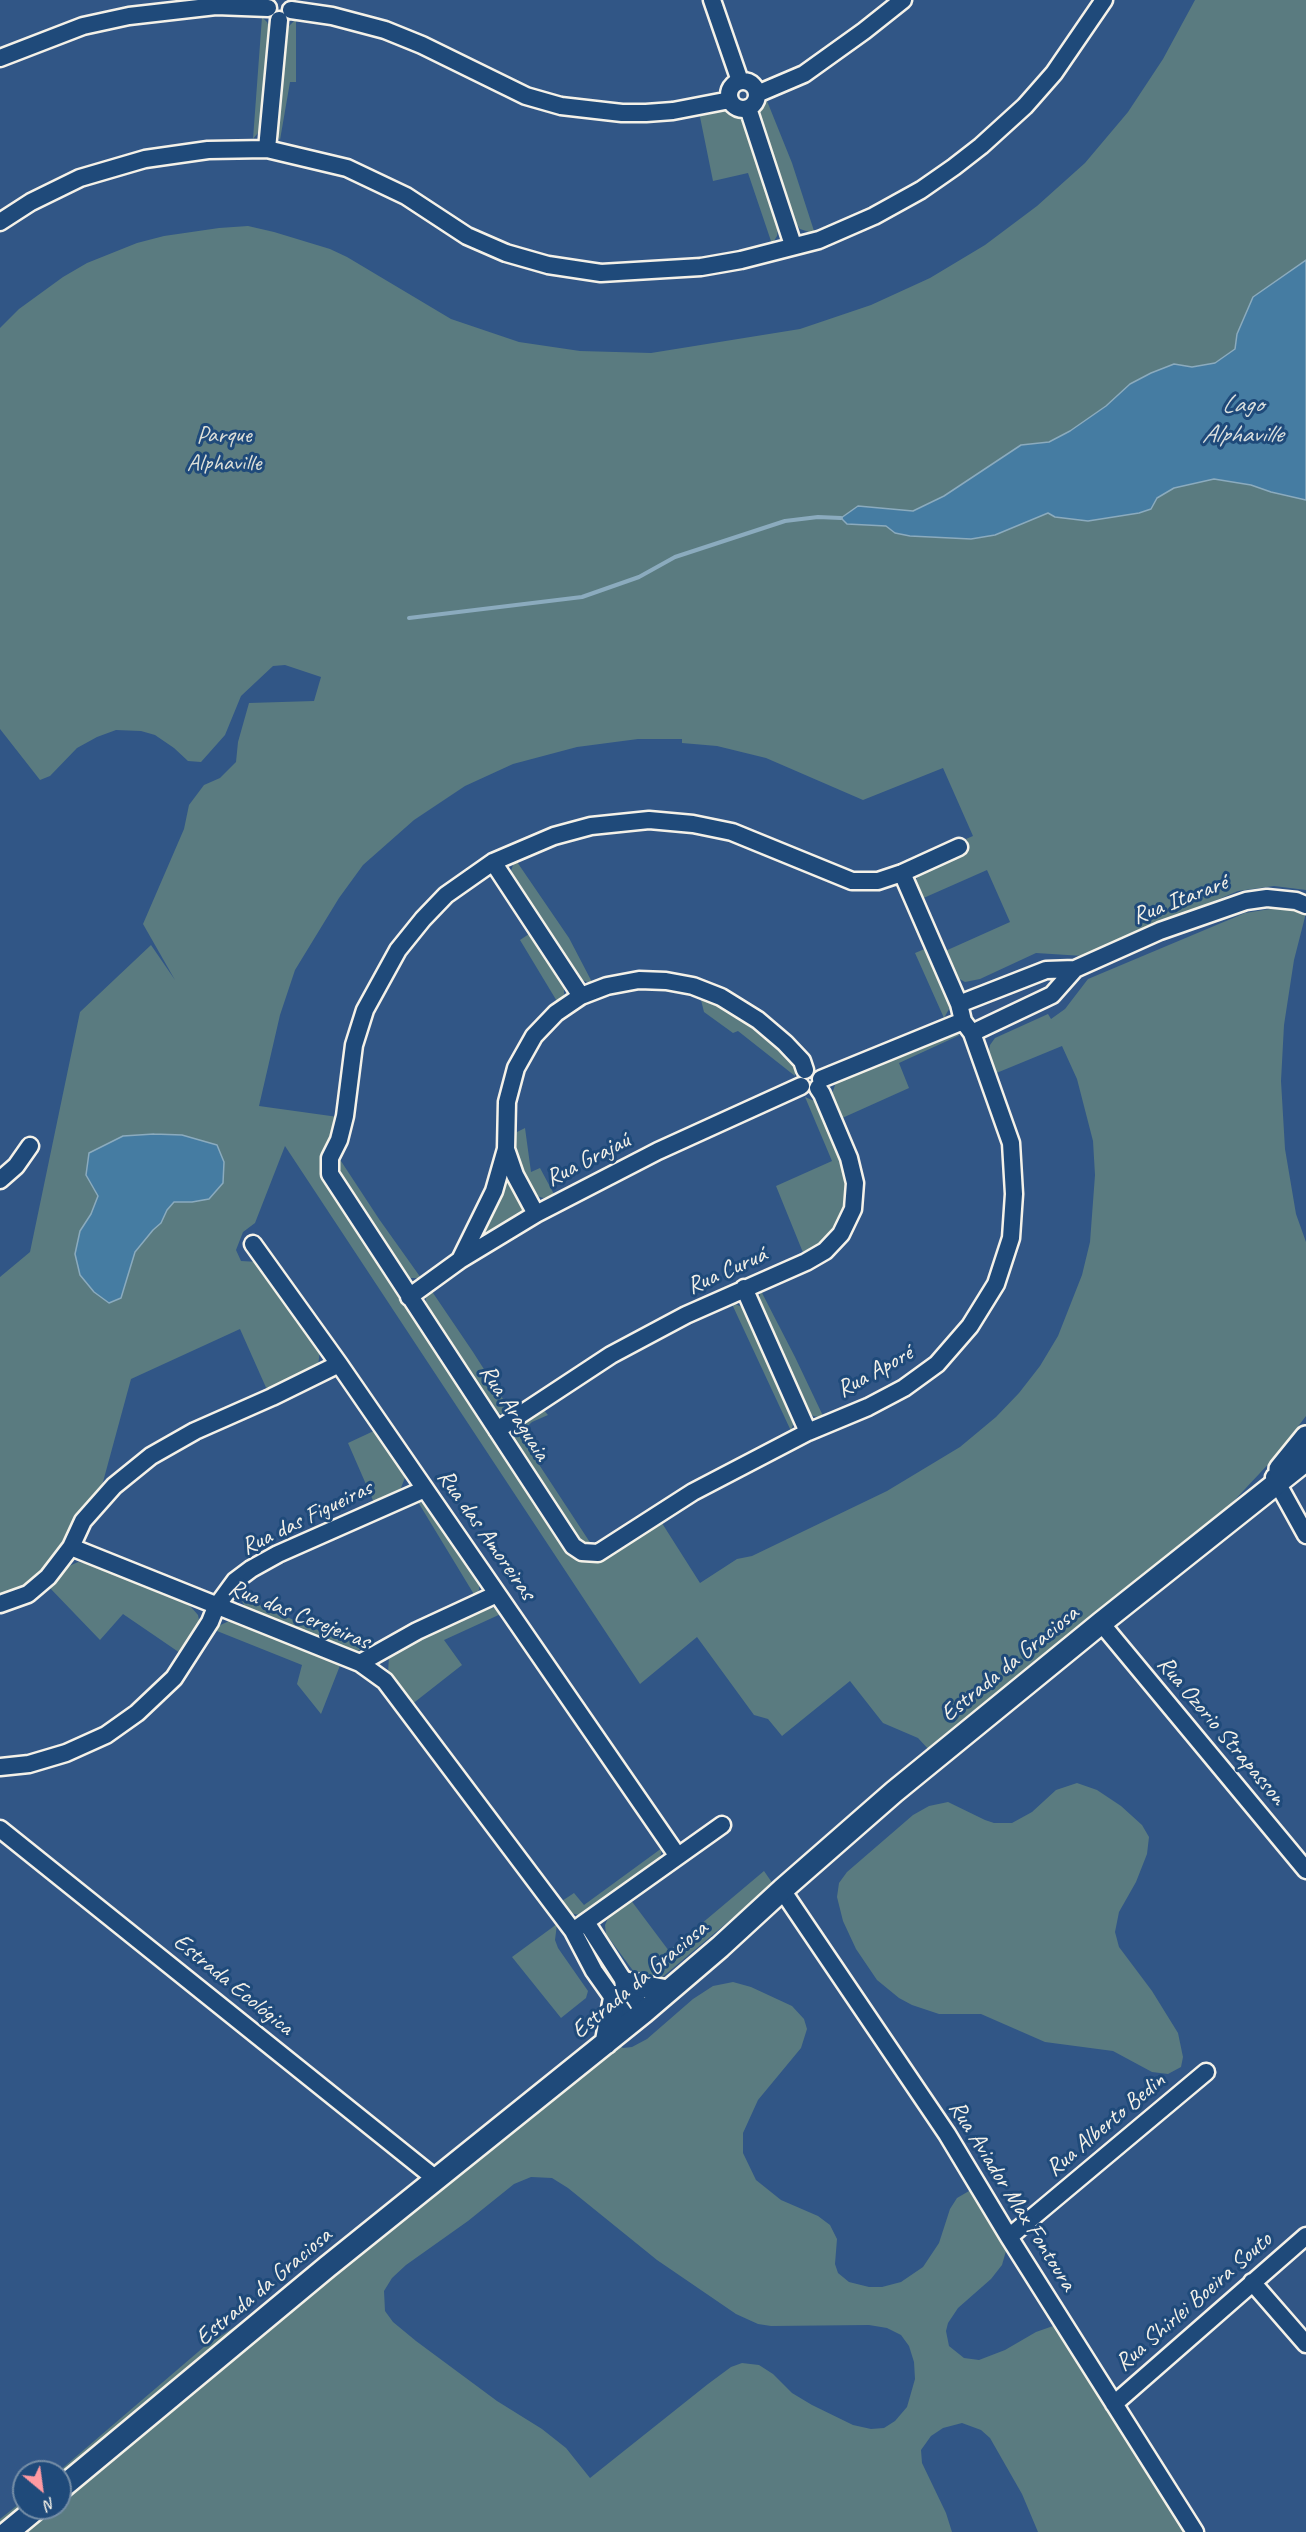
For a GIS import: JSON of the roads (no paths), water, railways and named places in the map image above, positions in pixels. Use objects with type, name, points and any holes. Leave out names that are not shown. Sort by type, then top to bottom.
[{"type":"main road","name":"Estrada da Graciosa","points":[[72,2479],[436,2179],[606,2043],[720,1947],[894,1792],[1249,1505],[1275,1480],[1306,1437]]},
{"type":"main road","name":"Estrada da Graciosa","points":[[1275,1480],[1306,1460]]},
{"type":"main road","points":[[606,2043],[620,1992],[667,1991]]},
{"type":"main road","points":[[8,2532],[22,2520]]},
{"type":"street","points":[[712,0],[740,81]]},
{"type":"street","points":[[793,245],[752,101],[751,83],[740,81],[730,89],[730,99],[736,107],[752,101],[804,74],[864,32],[903,0]]},
{"type":"street","points":[[0,222],[31,202],[80,178],[145,159],[208,150],[267,149],[347,168],[406,196],[468,236],[506,253],[548,265],[601,273],[701,267],[819,240],[874,216],[921,190],[981,146],[1025,106],[1054,73],[1104,0]]},
{"type":"street","points":[[0,58],[84,26],[129,16],[216,6],[279,8],[332,16],[385,30],[422,45],[526,96],[561,106],[622,113],[646,113],[674,111],[730,99]]},
{"type":"street","points":[[267,149],[279,8]]},
{"type":"street","name":"Rua Araguaia","points":[[582,1552],[573,1546],[330,1174],[330,1158],[339,1140],[345,1116],[354,1045],[365,1010],[398,950],[446,895],[493,862],[554,836],[591,826],[649,820],[693,824],[732,832],[852,881],[878,880],[902,873],[959,847]]},
{"type":"street","points":[[493,862],[581,996]]},
{"type":"street","name":"Rua Aporé","points":[[582,1552],[598,1553],[693,1492],[808,1432],[868,1407],[904,1388],[937,1364],[970,1326],[996,1284],[1011,1238],[1014,1194],[1011,1143],[965,1019],[902,873]]},
{"type":"street","name":"Rua Itararé","points":[[1075,969],[1160,932],[1246,901],[1267,898],[1296,901],[1306,906]]},
{"type":"street","points":[[965,1019],[1046,970],[1075,969]]},
{"type":"street","points":[[965,1019],[1052,995],[1075,969]]},
{"type":"street","points":[[460,1260],[494,1191],[506,1149],[507,1102],[516,1068],[534,1036],[556,1013],[581,996],[607,986],[639,980],[666,981],[693,986],[721,997],[758,1020],[802,1061],[805,1070],[816,1070],[813,1084]]},
{"type":"street","name":"Rua Grajaú","points":[[409,1297],[460,1260],[536,1214],[658,1151],[965,1019]]},
{"type":"street","name":"Rua Curuá","points":[[497,1430],[611,1355],[686,1315],[806,1262],[825,1251],[841,1234],[853,1209],[855,1183],[849,1158],[822,1094],[813,1084]]},
{"type":"street","points":[[0,1180],[16,1166],[30,1146]]},
{"type":"street","points":[[506,1149],[515,1175],[536,1214]]},
{"type":"street","name":"Rua das Amoreiras","points":[[253,1244],[339,1364],[677,1855]]},
{"type":"street","points":[[744,1288],[808,1432]]},
{"type":"street","points":[[0,1604],[28,1594],[48,1576],[71,1547],[83,1521],[114,1486],[151,1456],[195,1431],[339,1364]]},
{"type":"street","points":[[1275,1480],[1306,1535]]},
{"type":"street","name":"Rua das Figueiras","points":[[0,1767],[29,1764],[66,1753],[106,1735],[137,1713],[174,1678],[210,1622],[216,1607],[235,1581],[278,1554],[425,1489]]},
{"type":"street","name":"Rua das Cerejeiras","points":[[71,1547],[360,1663],[385,1680],[579,1926],[637,2017]]},
{"type":"street","points":[[360,1663],[417,1631],[498,1594]]},
{"type":"street","name":"Rua Ozorio Strapasson","points":[[1101,1623],[1306,1869]]},
{"type":"street","points":[[579,1926],[722,1825]]},
{"type":"street","name":"Estrada Ecológica","points":[[0,1829],[436,2179]]},
{"type":"street","name":"Rua Aviador Max Fontoura","points":[[782,1890],[946,2134],[1195,2532]]},
{"type":"street","name":"Rua Alberto Bedin","points":[[1009,2237],[1206,2073]]},
{"type":"street","name":"Rua Shirlei Boeira Souto","points":[[1114,2404],[1306,2236]]},
{"type":"street","points":[[1252,2282],[1306,2344]]},
{"type":"water","name":"Lago Alphaville","points":[[1306,260],[1306,500],[1251,485],[1214,479],[1174,488],[1157,498],[1151,509],[1139,513],[1088,521],[1055,517],[1048,513],[995,535],[971,539],[910,536],[895,533],[886,526],[847,524],[841,518],[858,506],[913,511],[944,496],[1021,445],[1049,442],[1070,431],[1106,406],[1130,384],[1151,373],[1174,364],[1192,367],[1215,363],[1235,349],[1237,334],[1253,297]]},
{"type":"water","points":[[182,1135],[217,1145],[224,1162],[223,1183],[209,1199],[174,1202],[161,1223],[135,1252],[121,1298],[109,1303],[94,1292],[80,1275],[75,1254],[80,1231],[91,1214],[98,1196],[86,1175],[89,1153],[123,1136]]},
{"type":"waterway","points":[[409,618],[582,597],[639,577],[675,557],[785,521],[818,517],[841,518]]},
{"type":"park label","name":"Parque Alphaville","points":[[224,450]]}]
